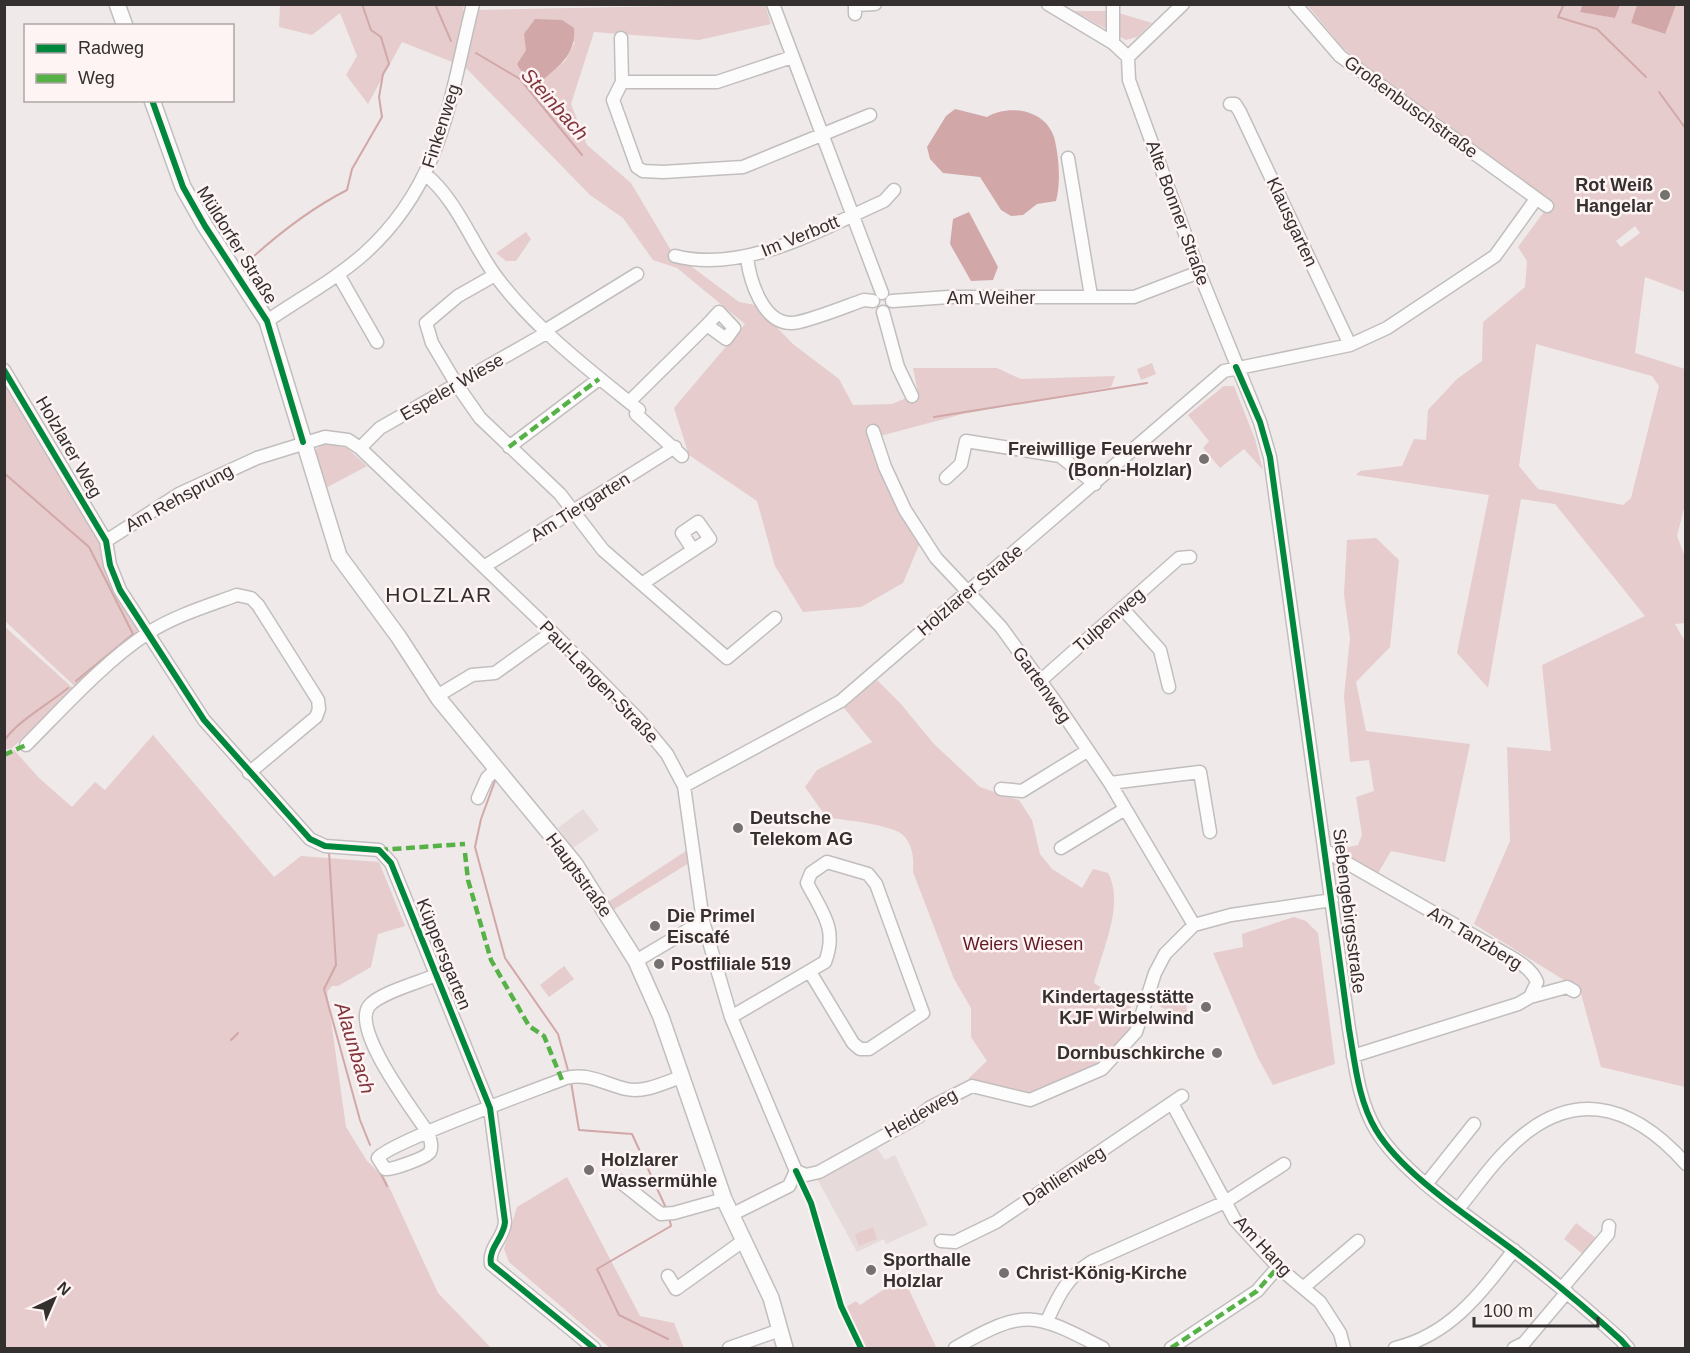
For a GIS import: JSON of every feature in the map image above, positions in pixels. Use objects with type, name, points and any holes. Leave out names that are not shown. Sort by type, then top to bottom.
[{"type":"main road","points":[[117,4],[124,24]]},
{"type":"main road","name":"Müldorfer Straße","points":[[153,102],[183,187],[205,226],[267,321],[303,442]]},
{"type":"main road","name":"Hauptstraße","points":[[303,442],[339,556],[398,636],[437,696],[575,864],[636,961],[661,1017],[724,1199],[771,1298],[785,1348]]},
{"type":"street","name":"Finkenweg","points":[[267,321],[338,274],[382,235],[407,205],[438,148],[473,4]]},
{"type":"street","points":[[772,4],[854,214],[882,298],[876,309],[883,312],[898,367],[912,396]]},
{"type":"street","points":[[855,14],[855,4],[875,4]]},
{"type":"street","points":[[1113,4],[1113,43]]},
{"type":"street","points":[[1049,5],[1113,43],[1128,57],[1183,4]]},
{"type":"street","name":"Großenbuschstraße","points":[[1295,4],[1340,56],[1547,206]]},
{"type":"street","points":[[621,38],[622,82],[614,100],[632,160],[643,171],[743,167],[870,115]]},
{"type":"street","points":[[622,82],[717,82],[792,57]]},
{"type":"street","name":"Alte Bonner Straße","points":[[1128,57],[1129,80],[1236,367]]},
{"type":"street","name":"Klausgarten","points":[[1230,104],[1235,104],[1240,112],[1350,345]]},
{"type":"street","points":[[1068,158],[1091,296]]},
{"type":"street","points":[[425,174],[439,186],[495,275],[547,331],[599,379],[629,402],[707,325]]},
{"type":"street","name":"Im Verbott","points":[[675,256],[692,261],[747,258],[884,201],[894,190]]},
{"type":"street","points":[[1236,367],[1350,345],[1387,328],[1495,256],[1536,199]]},
{"type":"street","name":"Im Verbott","points":[[747,258],[749,272],[762,305],[779,320],[792,323],[864,300],[882,298]]},
{"type":"street","name":"Am Weiher","points":[[882,298],[1134,297],[1199,272]]},
{"type":"street","points":[[338,274],[377,342]]},
{"type":"street","name":"Espeler Wiese","points":[[360,448],[380,428],[457,385],[637,274]]},
{"type":"street","points":[[495,275],[458,296],[426,323],[432,343],[467,403],[509,447],[560,494],[603,550],[727,658],[775,618]]},
{"type":"street","name":"Holzlarer Straße","points":[[684,786],[841,701],[1095,484],[1211,381],[1224,371],[1236,367]]},
{"type":"street","name":"Siebengebirgsstraße","points":[[1236,367],[1260,422],[1270,457],[1353,1056],[1361,1095],[1376,1130],[1393,1152],[1458,1209],[1564,1290],[1622,1340],[1628,1348]]},
{"type":"street","name":"Holzlarer Weg","points":[[4,370],[106,541]]},
{"type":"street","points":[[509,447],[599,379]]},
{"type":"street","name":"Am Tiergarten","points":[[485,566],[676,449],[636,414],[639,410],[629,402]]},
{"type":"street","name":"Gartenweg","points":[[873,431],[885,466],[905,510],[936,558],[1001,627],[1040,681],[1110,783],[1194,925]]},
{"type":"street","name":"Paul-Langen-Straße","points":[[303,442],[337,437],[360,448],[552,632],[647,729],[667,754],[684,786],[702,921],[731,1017],[796,1171]]},
{"type":"street","points":[[946,478],[961,464],[966,441],[1060,456],[1095,484]]},
{"type":"street","name":"Am Rehsprung","points":[[148,633],[120,590],[110,565],[106,541],[148,512],[219,474],[303,442]]},
{"type":"street","points":[[643,583],[693,550]]},
{"type":"street","name":"Tulpenweg","points":[[1040,681],[1179,558],[1190,557]]},
{"type":"street","points":[[26,746],[79,691],[148,633],[237,595],[251,598],[258,605],[318,700],[319,709],[316,717],[249,773]]},
{"type":"street","points":[[1122,608],[1160,650],[1169,687]]},
{"type":"street","points":[[437,696],[472,675],[495,672],[552,632]]},
{"type":"street","name":"Küppersgarten","points":[[148,633],[204,720],[310,839],[325,846],[379,850],[385,855],[395,872],[490,1108],[506,1222],[490,1254],[491,1264],[594,1348]]},
{"type":"street","points":[[1001,789],[1022,791],[1087,750]]},
{"type":"street","points":[[478,798],[487,778],[496,769]]},
{"type":"street","points":[[1110,783],[1200,772],[1209,832]]},
{"type":"street","points":[[1061,848],[1125,809]]},
{"type":"street","name":"Am Tanzberg","points":[[1326,851],[1520,964],[1535,976],[1537,982],[1530,997],[1518,1004],[1353,1056]]},
{"type":"street","points":[[731,1017],[825,962],[832,939],[831,930],[807,884],[811,873],[827,862],[868,874],[876,884],[923,1013],[868,1049],[860,1049],[853,1043],[810,972]]},
{"type":"street","name":"Heideweg","points":[[796,1171],[806,1175],[819,1172],[918,1118],[929,1107],[972,1086],[1030,1100],[1102,1069],[1136,1032],[1155,973],[1165,954],[1194,925],[1231,915],[1332,900]]},
{"type":"street","points":[[636,961],[702,921]]},
{"type":"street","points":[[436,975],[378,999],[369,1006],[366,1014],[366,1025],[378,1055],[428,1133],[572,1077],[627,1089],[650,1088],[681,1077]]},
{"type":"street","points":[[1530,997],[1567,987],[1574,991]]},
{"type":"street","name":"Am Hang","points":[[1178,1100],[1235,1220],[1278,1267],[1320,1302],[1331,1318],[1344,1348]]},
{"type":"street","name":"Dahlienweg","points":[[940,1241],[956,1242],[996,1222],[1178,1100]]},
{"type":"street","points":[[1458,1209],[1507,1150],[1533,1127],[1563,1114],[1589,1108],[1617,1112],[1644,1125],[1664,1139],[1686,1164]]},
{"type":"street","points":[[1427,1183],[1474,1124]]},
{"type":"street","name":"Am Hang","points":[[1225,1202],[1284,1164]]},
{"type":"street","points":[[731,1215],[789,1186],[796,1171]]},
{"type":"street","points":[[618,1180],[661,1214],[674,1213],[724,1199]]},
{"type":"street","points":[[1047,1321],[1061,1290],[1077,1271],[1103,1256],[1225,1202]]},
{"type":"street","points":[[1514,1348],[1524,1343],[1608,1234],[1609,1226]]},
{"type":"street","points":[[668,1276],[676,1289],[743,1241]]},
{"type":"street","name":"Am Hang","points":[[1304,1287],[1358,1241]]},
{"type":"street","points":[[1395,1348],[1424,1338],[1461,1315],[1514,1250]]},
{"type":"street","points":[[1171,1348],[1257,1291],[1278,1267]]},
{"type":"street","points":[[955,1348],[988,1329],[1006,1322],[1047,1321],[1103,1348]]},
{"type":"street","points":[[729,1348],[780,1330]]},
{"type":"shaded area","points":[[1582,4],[1620,5],[1615,18],[1580,12]]},
{"type":"shaded area","points":[[1637,5],[1676,5],[1665,34],[1631,23]]},
{"type":"shaded area","points":[[535,19],[562,20],[574,28],[570,51],[562,63],[544,79],[528,76],[517,64],[526,50],[524,34]]},
{"type":"shaded area","points":[[955,109],[987,117],[1015,110],[1043,120],[1054,137],[1057,152],[1059,178],[1056,201],[1037,204],[1023,215],[1011,216],[1001,210],[980,177],[943,173],[930,159],[927,147],[946,116]]},
{"type":"shaded area","points":[[969,212],[998,267],[993,280],[971,281],[950,244],[953,219]]},
{"type":"shaded area","points":[[583,809],[599,830],[573,848],[558,828]]},
{"type":"shaded area","points":[[877,1148],[885,1160],[895,1155],[928,1225],[886,1244],[884,1239],[857,1252],[816,1177]]},
{"type":"green space","points":[[280,4],[464,5],[463,10],[765,5],[771,24],[699,40],[594,32],[571,104],[587,145],[631,183],[672,252],[739,302],[755,305],[793,344],[839,379],[853,405],[892,404],[918,393],[913,368],[997,368],[1021,379],[1115,376],[1111,387],[963,414],[880,436],[878,438],[922,538],[903,583],[861,607],[803,612],[775,566],[757,501],[689,455],[674,408],[745,324],[677,268],[653,260],[623,218],[590,195],[465,67],[402,42],[368,104],[346,75],[357,56],[340,13],[312,35],[279,27]],"holes":[[[575,42],[565,61],[544,79],[517,64],[526,50]]]},
{"type":"green space","points":[[1582,4],[1580,11],[1615,18],[1620,5],[1637,5],[1631,23],[1664,34],[1676,5],[1685,5],[1685,292],[1645,277],[1635,353],[1685,369],[1685,504],[1677,536],[1685,557],[1686,623],[1675,624],[1686,643],[1685,1087],[1601,1067],[1580,990],[1474,924],[1510,841],[1507,747],[1551,751],[1542,665],[1645,616],[1555,504],[1521,499],[1488,688],[1457,653],[1489,495],[1356,475],[1360,471],[1402,466],[1414,439],[1426,440],[1428,410],[1457,379],[1482,361],[1483,322],[1525,287],[1527,261],[1518,247],[1549,205],[1487,161],[1343,48],[1307,5]],"holes":[[[1635,226],[1640,233],[1621,247],[1616,241]],[[1536,344],[1652,376],[1659,386],[1631,498],[1623,505],[1538,489],[1519,466]]]},
{"type":"green space","points":[[1074,11],[1112,11],[1152,23],[1137,37],[1126,40]]},
{"type":"green space","points":[[526,232],[531,239],[516,261],[506,261],[496,253]]},
{"type":"green space","points":[[1152,363],[1156,374],[1141,380],[1137,369]]},
{"type":"green space","points":[[4,384],[99,541],[105,565],[141,634],[82,693],[5,621]]},
{"type":"green space","points":[[1224,386],[1234,386],[1255,439],[1263,470],[1244,449],[1220,468],[1203,448],[1209,441],[1188,415]]},
{"type":"green space","points":[[324,443],[347,448],[367,466],[324,489],[314,451]]},
{"type":"green space","points":[[1376,538],[1399,560],[1390,647],[1356,682],[1366,731],[1470,744],[1445,862],[1391,851],[1377,875],[1332,851],[1358,845],[1362,835],[1356,797],[1374,791],[1369,760],[1350,762],[1344,696],[1350,638],[1344,594],[1347,540]]},
{"type":"green space","points":[[4,626],[75,690],[12,748],[5,750]]},
{"type":"green space","name":"Weiers Wiesen","points":[[877,680],[900,703],[934,744],[980,787],[1019,800],[1032,820],[1040,854],[1052,869],[1082,888],[1093,869],[1108,873],[1113,885],[1113,913],[1094,983],[1131,1007],[1129,1016],[1133,1025],[1106,1064],[1034,1097],[971,1083],[969,1078],[987,1061],[971,1037],[971,1008],[954,979],[913,872],[913,858],[909,844],[899,832],[890,829],[868,823],[827,818],[805,787],[817,770],[872,742],[844,708]]},
{"type":"green space","points":[[153,735],[274,877],[301,856],[379,862],[405,926],[378,934],[371,967],[338,986],[332,986],[327,992],[346,1127],[367,1161],[385,1178],[438,1293],[491,1348],[5,1348],[5,754],[14,750],[39,778],[72,807],[95,782],[105,790]]},
{"type":"green space","points":[[686,851],[689,863],[613,910],[608,902]]},
{"type":"green space","points":[[1294,917],[1306,921],[1318,933],[1335,1064],[1273,1085],[1258,1058],[1213,953],[1243,947],[1242,934]]},
{"type":"green space","points":[[564,966],[574,979],[549,997],[540,985]]},
{"type":"green space","points":[[1185,993],[1188,1022],[1154,1003]]},
{"type":"green space","points":[[567,1177],[640,1316],[674,1323],[684,1348],[610,1348],[509,1262],[504,1249],[517,1207]]},
{"type":"green space","points":[[1576,1223],[1596,1238],[1583,1254],[1564,1239]]},
{"type":"green space","points":[[873,1227],[877,1239],[859,1246],[855,1234]]},
{"type":"green space","points":[[903,1277],[936,1347],[864,1348],[846,1307],[856,1301],[860,1305]]},
{"type":"waterway","points":[[242,267],[292,225],[347,190],[352,169],[382,117],[379,97],[383,74],[389,64],[381,37],[371,30],[362,4]]},
{"type":"waterway","name":"Steinbach","points":[[435,4],[451,41]]},
{"type":"waterway","points":[[1564,4],[1558,17],[1597,29],[1646,77]]},
{"type":"waterway","name":"Steinbach","points":[[476,53],[520,79],[582,155]]},
{"type":"waterway","points":[[1659,92],[1686,129]]},
{"type":"waterway","points":[[934,417],[1147,383]]},
{"type":"waterway","name":"Alaunbach","points":[[4,473],[89,547],[133,634],[76,681]]},
{"type":"waterway","points":[[4,741],[25,720],[68,688]]},
{"type":"waterway","points":[[496,778],[481,819],[475,847],[505,958],[558,1034],[569,1074]]},
{"type":"waterway","name":"Alaunbach","points":[[329,852],[336,965],[324,989],[360,1120],[370,1145]]},
{"type":"waterway","points":[[231,1040],[238,1033]]},
{"type":"waterway","points":[[571,1082],[579,1130],[632,1134],[666,1208]]},
{"type":"waterway","name":"Alaunbach","points":[[379,1170],[387,1186]]},
{"type":"waterway","points":[[668,1339],[619,1315],[597,1269],[671,1226],[669,1217]]},
{"type":"marked path","points":[[509,447],[599,379]]},
{"type":"marked path","points":[[4,755],[26,745]]},
{"type":"marked path","points":[[379,850],[465,844]]},
{"type":"marked path","points":[[465,853],[468,880],[491,960],[529,1026],[544,1036],[562,1080]]},
{"type":"marked path","points":[[1171,1348],[1257,1291],[1278,1267]]},
{"type":"cycle path","points":[[153,102],[183,187],[205,226],[267,321],[303,442]]},
{"type":"cycle path","points":[[1236,367],[1260,422],[1270,457],[1349,1029],[1365,1106],[1376,1130],[1388,1147],[1420,1179],[1554,1282],[1628,1348]]},
{"type":"cycle path","points":[[4,370],[106,541],[110,565],[120,590],[204,720],[310,839],[325,846],[379,850],[391,863],[490,1108],[505,1222],[492,1253],[491,1264],[594,1348]]},
{"type":"cycle path","points":[[796,1171],[811,1203],[841,1306],[861,1348]]},
{"type":"place","name":"Rot Weiß Hangelar","points":[[1665,195]]},
{"type":"place","name":"Freiwillige Feuerwehr (Bonn-Holzlar)","points":[[1204,459]]},
{"type":"place","name":"Deutsche Telekom AG","points":[[738,828]]},
{"type":"place","name":"Die Primel Eiscafé","points":[[655,926]]},
{"type":"place","name":"Postfiliale 519","points":[[659,964]]},
{"type":"place","name":"Kindertagesstätte KJF Wirbelwind","points":[[1206,1007]]},
{"type":"place","name":"Dornbuschkirche","points":[[1217,1053]]},
{"type":"place","name":"Holzlarer Wassermühle","points":[[589,1170]]},
{"type":"place","name":"Sporthalle Holzlar","points":[[871,1270]]},
{"type":"place","name":"Christ-König-Kirche","points":[[1004,1273]]},
{"type":"district","name":"HOLZLAR","points":[[439,594]]}]
